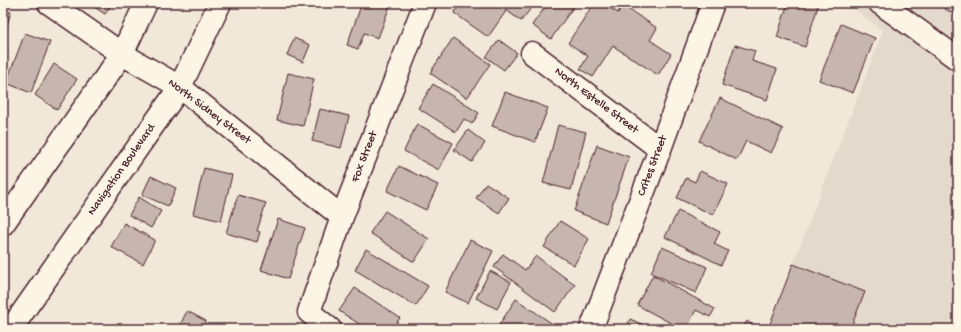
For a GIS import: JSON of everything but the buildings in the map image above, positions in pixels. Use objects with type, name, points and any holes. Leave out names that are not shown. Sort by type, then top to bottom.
[{"type":"street","name":"North Sidney Street","points":[[49,3],[122,54],[180,87],[342,217]]},
{"type":"street","points":[[3,224],[122,54],[146,3]]},
{"type":"street","name":"Navigation Boulevard","points":[[13,325],[180,87],[220,3]]},
{"type":"street","name":"Fox Street","points":[[330,329],[309,312],[342,217],[425,3]]},
{"type":"street","name":"Crites Street","points":[[591,329],[660,149],[713,3]]},
{"type":"street","points":[[880,3],[958,59]]},
{"type":"street","name":"North Estelle Street","points":[[532,52],[660,149]]},
{"type":"shaded area","points":[[847,3],[958,3],[958,329],[768,329],[883,31]]}]
